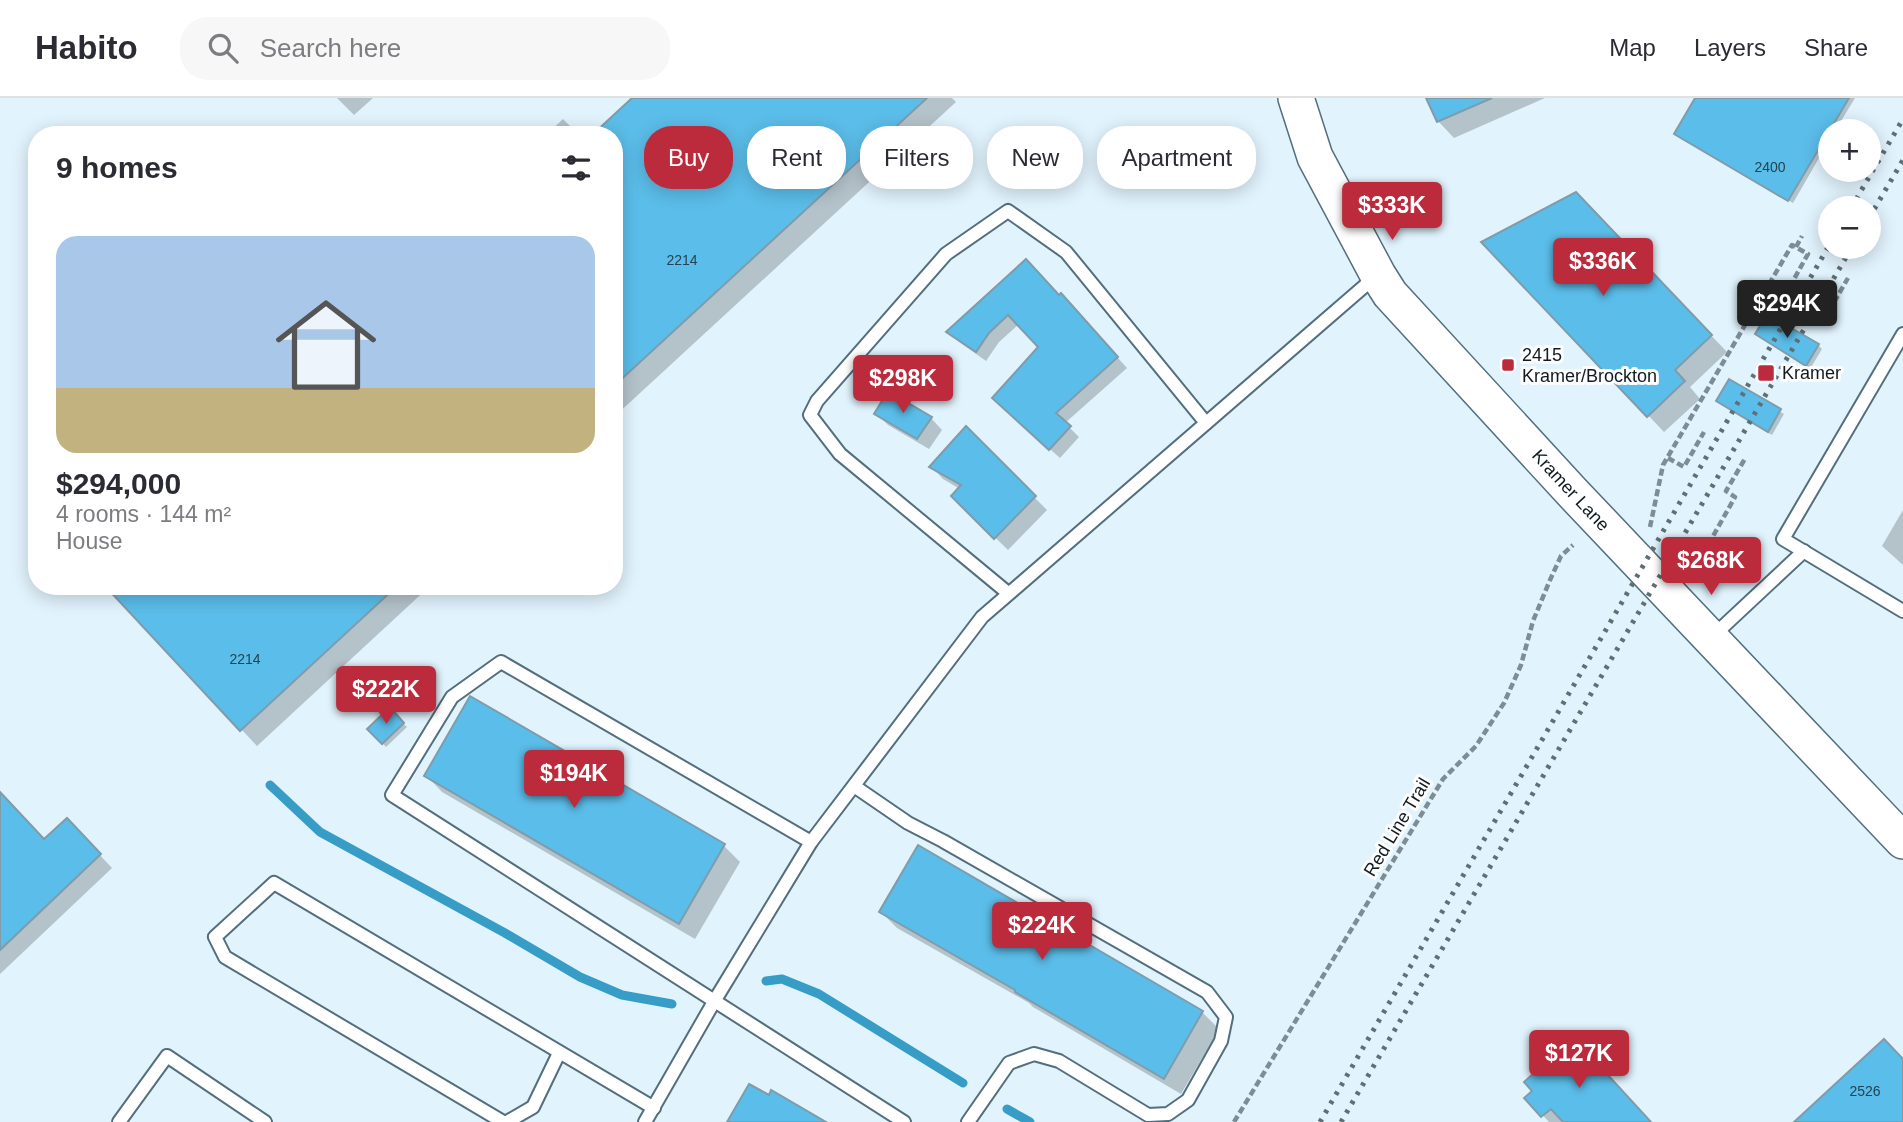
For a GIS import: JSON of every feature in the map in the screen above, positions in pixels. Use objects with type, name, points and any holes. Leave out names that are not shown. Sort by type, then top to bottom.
[{"type":"street","name":"Kramer Lane","points":[[1296,98],[1315,157],[1390,294],[1572,492],[1903,841]]},
{"type":"lane","points":[[1008,593],[840,454],[810,415],[817,401],[946,254],[1008,211],[1066,252],[1206,423]]},
{"type":"lane","points":[[645,1122],[811,842],[982,617],[1378,275]]},
{"type":"lane","points":[[1903,334],[1783,539],[1903,611]]},
{"type":"lane","points":[[1711,639],[1804,551]]},
{"type":"lane","points":[[811,842],[501,662],[452,697],[391,795],[904,1122]]},
{"type":"lane","points":[[854,786],[908,824],[943,841],[1208,992],[1226,1017],[1221,1041],[1188,1100],[1168,1114],[1148,1115],[1059,1061],[1034,1054],[1009,1063],[968,1122]]},
{"type":"lane","points":[[559,1053],[533,1107],[505,1122],[225,957],[215,937],[274,883],[653,1108]]},
{"type":"lane","points":[[119,1122],[167,1056],[265,1122]]},
{"type":"path","points":[[1796,247],[1802,236]]},
{"type":"path","points":[[1650,527],[1663,465],[1792,245],[1808,254],[1789,288]]},
{"type":"path","points":[[1829,311],[1848,278]]},
{"type":"path","points":[[1668,458],[1684,467],[1704,432]]},
{"type":"path","points":[[1698,563],[1735,497],[1726,491],[1746,457]]},
{"type":"path","name":"Red Line Trail","points":[[1234,1122],[1443,779],[1476,746],[1504,703],[1521,664],[1533,621],[1550,580],[1561,556],[1573,545]]},
{"type":"building","points":[[632,98],[927,98],[897,126],[860,126],[860,160],[846,173],[846,126],[747,126],[747,189],[828,189],[623,378],[623,126],[602,126]]},
{"type":"building","points":[[1426,98],[1492,98],[1437,122]]},
{"type":"building","points":[[1695,98],[1849,98],[1837,119],[1818,119],[1818,150],[1788,201],[1674,134]]},
{"type":"building","points":[[1576,192],[1712,335],[1675,370],[1685,381],[1647,417],[1481,242]]},
{"type":"building","points":[[1026,259],[1059,295],[1061,293],[1118,357],[1056,413],[1071,426],[1049,450],[992,398],[1038,347],[1008,315],[989,333],[976,352],[946,332]]},
{"type":"building","points":[[1767,314],[1819,344],[1806,366],[1755,334]]},
{"type":"building","points":[[1729,379],[1781,409],[1768,432],[1716,401]]},
{"type":"building","points":[[888,391],[932,417],[917,439],[874,414]]},
{"type":"building","points":[[966,426],[1036,496],[994,539],[951,496],[961,485],[929,467]]},
{"type":"building","points":[[113,595],[387,595],[240,731]]},
{"type":"building","points":[[470,696],[725,844],[679,924],[424,776]]},
{"type":"building","points":[[390,707],[404,723],[382,744],[367,729]]},
{"type":"building","points":[[0,792],[44,839],[67,818],[101,854],[0,950]]},
{"type":"building","points":[[918,845],[1203,1011],[1164,1079],[879,912]]},
{"type":"building","points":[[1573,1037],[1651,1122],[1563,1122],[1551,1109],[1541,1117],[1524,1098],[1532,1091],[1524,1082]]},
{"type":"building","points":[[1884,1039],[1903,1059],[1903,1122],[1794,1122]]},
{"type":"building","points":[[749,1084],[769,1095],[771,1090],[826,1122],[727,1122]]},
{"type":"waterway","points":[[270,785],[320,832],[580,977],[622,995],[672,1004]]},
{"type":"waterway","points":[[766,981],[782,979],[819,994],[963,1083]]},
{"type":"waterway","points":[[1007,1109],[1030,1122]]},
{"type":"railway","points":[[1858,196],[1903,119]]},
{"type":"railway","points":[[1881,198],[1903,160]]},
{"type":"railway","points":[[1320,1122],[1821,259]]},
{"type":"railway","points":[[1341,1122],[1845,259]]},
{"type":"place","name":"2415 Kramer/Brockton","points":[[1508,365]]},
{"type":"place","name":"Kramer","points":[[1766,373]]}]
